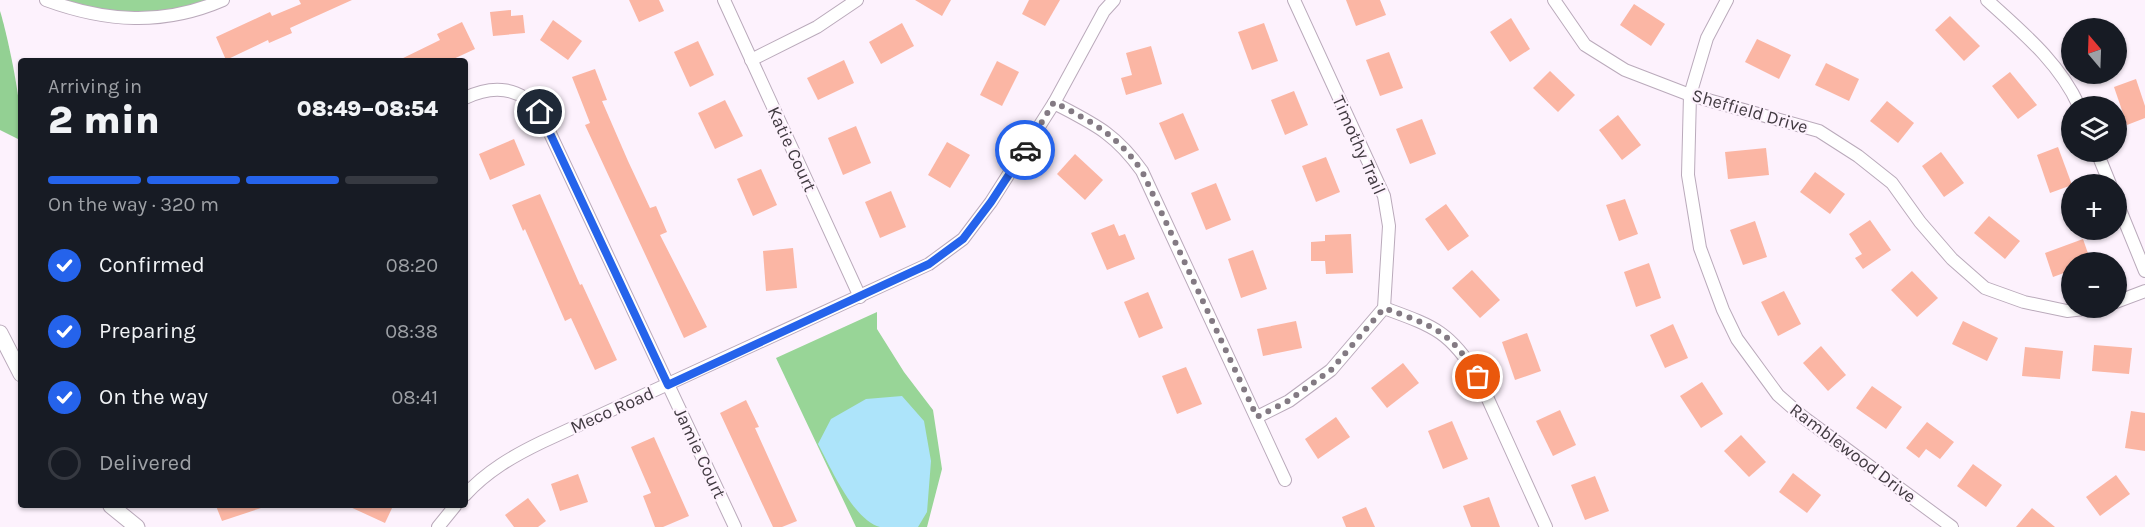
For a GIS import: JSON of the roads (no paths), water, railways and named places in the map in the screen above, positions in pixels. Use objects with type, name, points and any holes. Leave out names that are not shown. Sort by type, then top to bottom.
[{"type":"street","points":[[46,0],[96,16],[133,20],[177,15],[223,0]]},
{"type":"street","name":"Katie Court","points":[[724,0],[860,297]]},
{"type":"street","points":[[751,60],[817,27],[857,0]]},
{"type":"street","name":"Meco Road","points":[[468,492],[480,478],[510,458],[929,264],[963,239],[991,202],[1054,102],[1104,11],[1114,0]]},
{"type":"street","name":"Timothy Trail","points":[[1294,0],[1384,196],[1389,226],[1384,308]]},
{"type":"street","name":"Sheffield Drive","points":[[1554,0],[1585,45],[1626,70],[1690,94],[1819,131],[1892,183],[1920,222],[1952,259],[1985,288],[2024,302],[2061,310]]},
{"type":"street","name":"Ramblewood Drive","points":[[1727,0],[1707,38],[1690,94],[1688,175],[1700,248],[1710,280],[1737,339],[1778,395],[1803,417],[1952,527]]},
{"type":"street","points":[[1987,0],[2043,52],[2061,73],[2074,96]]},
{"type":"street","name":"Jamie Court","points":[[468,96],[480,90],[498,88],[519,92],[540,112],[735,527]]},
{"type":"street","points":[[1054,102],[1105,130],[1125,147],[1142,171],[1286,480]]},
{"type":"street","points":[[2127,227],[2145,271]]},
{"type":"street","points":[[2127,298],[2145,291]]},
{"type":"street","points":[[1257,417],[1288,401],[1331,370],[1384,308],[1434,326],[1465,356],[1478,377],[1546,527]]},
{"type":"street","points":[[0,333],[18,364]]},
{"type":"street","points":[[113,508],[137,527]]},
{"type":"street","points":[[438,527],[453,508]]},
{"type":"water","points":[[902,396],[924,421],[931,461],[927,512],[918,527],[880,527],[861,514],[843,491],[818,444],[831,419],[866,399]]}]
